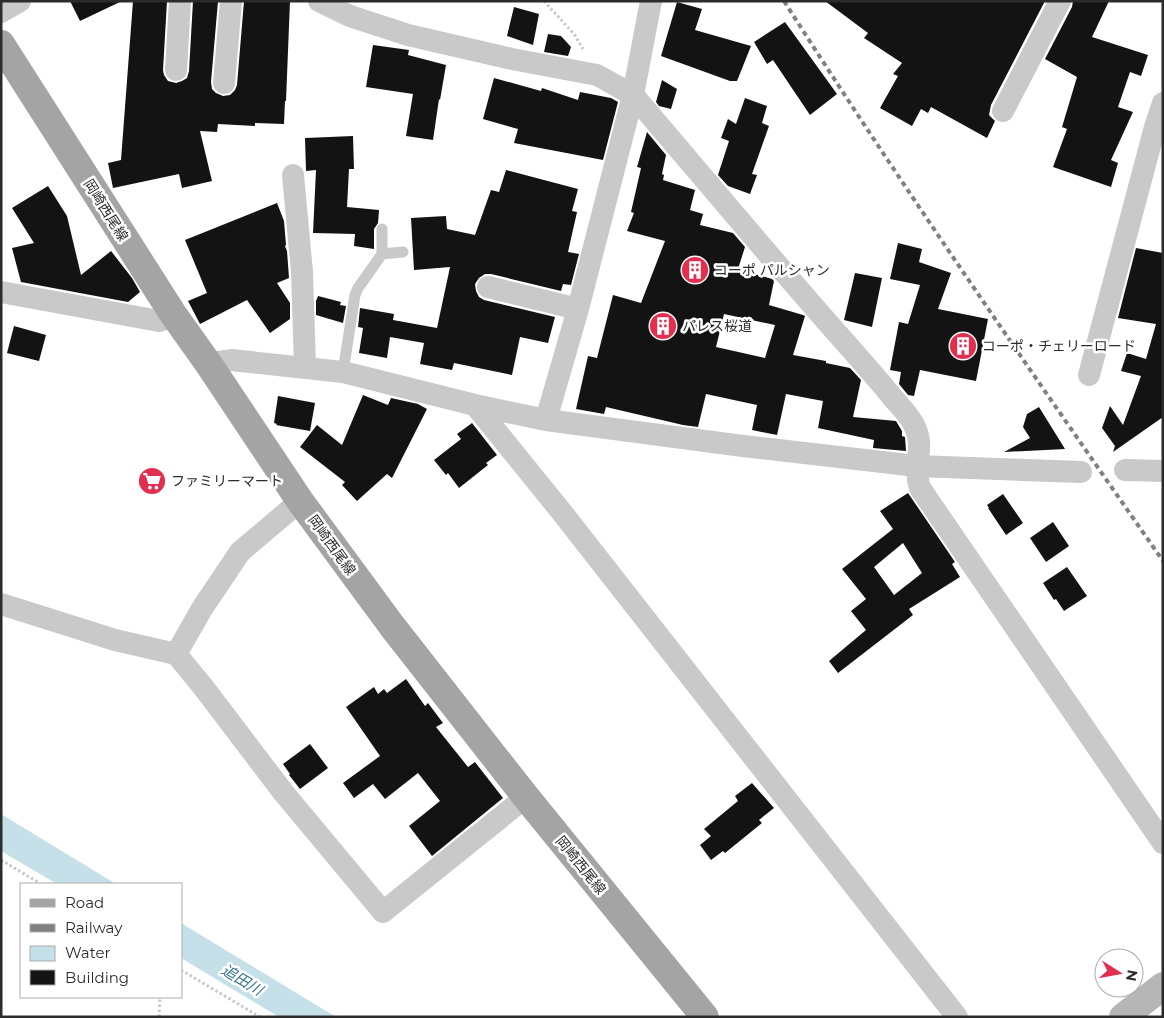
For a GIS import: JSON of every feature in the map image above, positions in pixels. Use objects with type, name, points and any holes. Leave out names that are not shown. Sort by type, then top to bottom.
[{"type":"main road","name":"岡崎西尾線","points":[[1,44],[173,314],[300,501],[392,626],[526,797],[704,1017]]},
{"type":"street","points":[[1,12],[20,1]]},
{"type":"street","points":[[176,70],[180,1]]},
{"type":"street","points":[[224,83],[231,1]]},
{"type":"street","points":[[319,1],[350,16],[408,35],[512,59],[597,74],[633,94],[913,423],[918,433],[920,444],[917,466],[917,480],[920,488],[1163,844]]},
{"type":"street","points":[[546,420],[578,309],[633,94],[650,1]]},
{"type":"street","points":[[1003,111],[1060,1]]},
{"type":"street","points":[[1089,375],[1163,103]]},
{"type":"street","points":[[293,175],[302,272],[305,368]]},
{"type":"street","points":[[488,287],[578,309]]},
{"type":"street","points":[[1,292],[158,321],[166,319],[173,314]]},
{"type":"street","points":[[210,366],[218,362],[231,360],[343,372],[475,405],[546,420],[743,446],[917,466],[1081,472]]},
{"type":"street","points":[[475,405],[957,1017]]},
{"type":"street","points":[[1126,470],[1163,471]]},
{"type":"street","points":[[176,654],[203,607],[240,552],[300,501]]},
{"type":"street","points":[[1,604],[115,640],[176,654],[283,792],[383,912],[526,797]]},
{"type":"street","points":[[1123,1017],[1163,986]]},
{"type":"lane","points":[[343,372],[355,295],[382,254],[382,229]]},
{"type":"lane","points":[[382,254],[403,252]]},
{"type":"path","points":[[544,1],[574,34],[597,74]]},
{"type":"path","points":[[1,860],[39,883]]},
{"type":"path","points":[[182,971],[260,1017]]},
{"type":"path","points":[[159,1017],[160,998]]},
{"type":"water","points":[[1,814],[114,883],[55,883],[1,851]]},
{"type":"water","name":"追田川","points":[[182,924],[336,1017],[279,1017],[182,959]]},
{"type":"building","points":[[70,1],[122,1],[80,21]]},
{"type":"building","points":[[133,1],[167,1],[163,70],[168,81],[176,83],[187,78],[189,71],[193,1],[218,1],[211,82],[212,89],[223,96],[230,95],[237,85],[244,1],[290,1],[284,124],[255,123],[255,126],[218,124],[217,132],[200,131],[212,181],[182,188],[179,174],[113,188],[108,163],[121,160]]},
{"type":"building","points":[[825,1],[1045,1],[991,105],[989,115],[995,121],[987,138],[931,107],[928,113],[921,109],[912,126],[880,108],[898,76],[893,74],[902,63],[864,38],[868,33]]},
{"type":"building","points":[[1073,1],[1109,1],[1092,37],[1148,55],[1141,76],[1130,72],[1118,107],[1133,112],[1111,160],[1118,163],[1111,187],[1053,167],[1067,129],[1062,127],[1077,77],[1045,59],[1072,7]]},
{"type":"building","points":[[677,2],[702,9],[695,30],[751,46],[737,81],[730,81],[661,56]]},
{"type":"building","points":[[514,7],[539,14],[533,45],[507,36]]},
{"type":"building","points":[[785,22],[837,94],[810,115],[773,60],[767,64],[754,42]]},
{"type":"building","points":[[548,34],[561,36],[571,47],[568,56],[544,52]]},
{"type":"building","points":[[373,45],[409,50],[408,55],[446,65],[433,140],[406,136],[413,94],[366,87]]},
{"type":"building","points":[[494,78],[541,91],[542,88],[578,100],[580,92],[611,98],[618,102],[603,160],[514,143],[518,129],[483,119]]},
{"type":"building","points":[[662,80],[677,89],[671,109],[659,106],[656,102]]},
{"type":"building","points":[[745,98],[767,106],[762,123],[769,126],[752,174],[757,175],[750,194],[728,186],[718,175],[729,141],[721,138],[728,119],[736,124]]},
{"type":"building","points":[[647,132],[666,155],[662,174],[664,175],[663,180],[695,190],[690,210],[703,214],[700,225],[733,233],[745,247],[738,269],[774,281],[769,305],[805,316],[793,355],[850,368],[861,380],[853,417],[896,421],[902,431],[902,436],[905,437],[906,451],[873,448],[874,440],[818,428],[823,401],[786,394],[777,435],[752,430],[757,405],[706,394],[698,427],[606,407],[604,414],[576,409],[588,356],[597,358],[613,295],[641,303],[665,241],[627,231],[634,213],[631,212],[641,168],[637,167]],"holes":[[[724,314],[775,325],[765,358],[716,347]]]},
{"type":"building","points":[[353,136],[354,169],[349,169],[347,207],[379,210],[378,223],[374,229],[374,249],[354,246],[355,234],[313,233],[316,170],[306,171],[305,138]]},
{"type":"building","points":[[506,170],[578,189],[572,211],[577,212],[568,252],[579,254],[571,285],[563,284],[561,291],[491,274],[485,274],[475,284],[479,297],[484,300],[555,317],[548,343],[520,337],[512,375],[454,363],[452,370],[420,364],[424,343],[390,337],[387,358],[359,353],[363,328],[358,327],[360,308],[394,314],[393,320],[437,328],[450,267],[414,270],[411,218],[446,216],[447,229],[475,235],[491,190],[499,192]]},
{"type":"building","points":[[48,186],[67,216],[81,275],[111,251],[132,278],[140,292],[128,302],[21,282],[12,248],[34,243],[12,208]]},
{"type":"building","points":[[277,203],[284,221],[289,278],[277,283],[290,303],[290,319],[270,333],[247,300],[200,324],[188,301],[207,293],[185,240]]},
{"type":"building","points":[[898,243],[922,249],[919,262],[951,273],[938,309],[988,319],[976,381],[920,370],[914,396],[908,395],[899,384],[901,372],[890,370],[899,322],[908,324],[920,285],[890,279]]},
{"type":"building","points":[[1136,248],[1163,253],[1163,417],[1113,452],[1115,446],[1102,428],[1110,406],[1123,425],[1141,376],[1121,371],[1127,353],[1146,359],[1156,324],[1118,318]]},
{"type":"building","points":[[855,273],[882,278],[872,327],[844,320]]},
{"type":"building","points":[[318,296],[341,302],[340,305],[346,306],[343,323],[316,315]]},
{"type":"building","points":[[14,326],[46,335],[39,361],[7,353]]},
{"type":"building","points":[[363,395],[388,405],[391,398],[418,404],[427,409],[392,478],[387,474],[357,501],[342,485],[345,482],[300,447],[317,425],[342,445]]},
{"type":"building","points":[[278,396],[315,403],[310,431],[276,425],[274,423]]},
{"type":"building","points":[[1039,407],[1065,449],[1004,452],[1030,438],[1023,427],[1027,414]]},
{"type":"building","points":[[472,423],[497,455],[486,463],[488,465],[459,488],[448,473],[446,475],[434,460],[461,439],[457,434]]},
{"type":"building","points":[[908,493],[955,562],[952,564],[960,577],[909,609],[913,615],[838,673],[829,661],[866,630],[851,611],[866,599],[842,569],[893,529],[880,511]],"holes":[[[903,543],[922,573],[894,595],[874,567]]]},
{"type":"building","points":[[1003,494],[1023,523],[1006,535],[987,505]]},
{"type":"building","points":[[1053,522],[1069,546],[1046,562],[1030,538]]},
{"type":"building","points":[[1067,567],[1087,596],[1064,611],[1043,583]]},
{"type":"building","points":[[406,679],[425,706],[428,703],[443,723],[436,727],[468,767],[475,762],[503,798],[432,856],[409,826],[440,801],[418,773],[385,799],[373,784],[354,798],[343,783],[380,756],[346,707],[374,687],[378,694],[384,689],[387,693]]},
{"type":"building","points":[[310,744],[328,768],[300,789],[283,764]]},
{"type":"building","points":[[752,783],[774,808],[759,820],[762,823],[725,853],[723,851],[711,860],[700,845],[711,836],[704,829],[738,801],[735,796]]},
{"type":"railway","points":[[784,1],[923,213],[1163,561]]},
{"type":"place","name":"コーポ パルシャン","points":[[695,270]]},
{"type":"place","name":"パレス桜道","points":[[663,326]]},
{"type":"place","name":"コーポ・チェリーロード","points":[[963,346]]},
{"type":"place","name":"ファミリーマート","points":[[152,481]]}]
